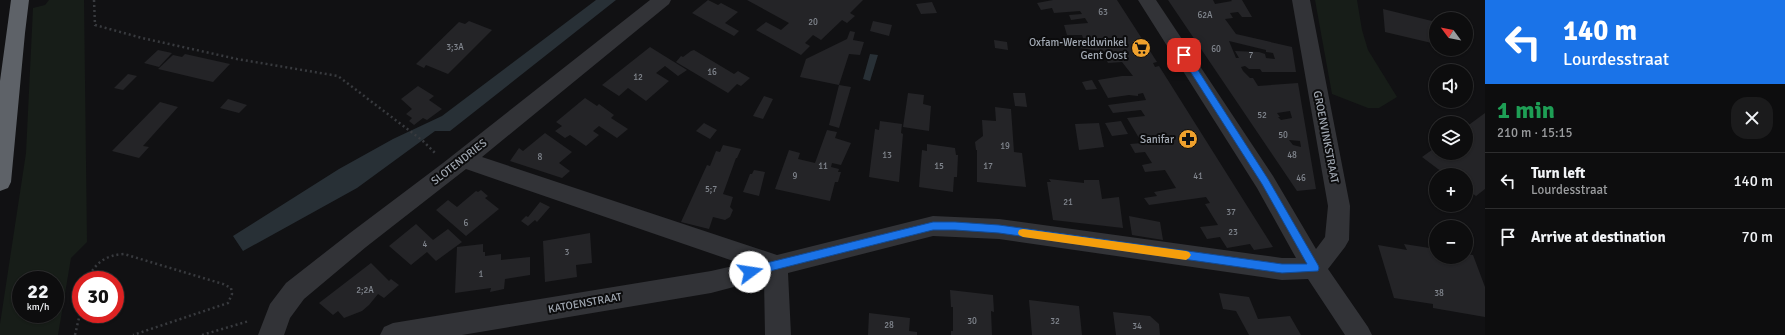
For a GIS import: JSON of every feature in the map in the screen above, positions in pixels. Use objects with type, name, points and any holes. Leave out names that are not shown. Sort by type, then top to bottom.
[{"type":"highway","points":[[0,182],[20,0]]},
{"type":"street","name":"SLOTENDRIES","points":[[271,335],[279,312],[295,290],[463,159],[662,0]]},
{"type":"street","points":[[1147,0],[1265,182],[1314,268],[1359,335]]},
{"type":"street","name":"GROENVINKSTRAAT","points":[[1301,0],[1339,206],[1337,240],[1314,268]]},
{"type":"street","points":[[463,159],[776,265],[778,335]]},
{"type":"street","name":"KATOENSTRAAT","points":[[393,335],[711,282],[933,226],[999,229],[1282,269],[1314,268]]},
{"type":"path","points":[[94,0],[94,25],[142,38],[237,59],[338,76],[423,141]]},
{"type":"path","points":[[91,271],[96,264],[115,254],[124,254],[223,284],[231,288],[232,294],[228,303],[133,335]]},
{"type":"path","points":[[202,335],[279,312]]},
{"type":"path","points":[[75,335],[78,323]]},
{"type":"shaded area","points":[[49,0],[84,0],[87,242],[71,258],[64,299],[64,271],[12,271],[12,323],[60,323],[58,335],[0,335],[0,324],[26,153],[33,8],[45,5]]},
{"type":"shaded area","points":[[596,0],[616,0],[450,131],[435,131],[357,188],[243,251],[233,236],[339,169],[393,139],[442,116]]},
{"type":"shaded area","points":[[1315,0],[1357,0],[1362,30],[1368,50],[1397,97],[1379,108],[1368,108],[1332,94]]},
{"type":"shaded area","points":[[870,54],[878,55],[870,81],[863,79]]},
{"type":"building","points":[[708,0],[718,5],[721,3],[738,12],[725,23],[739,31],[734,36],[692,13]]},
{"type":"building","points":[[747,0],[863,0],[850,13],[855,16],[847,23],[842,20],[821,40],[813,35],[805,43],[810,46],[801,55],[756,30],[766,22],[781,30],[789,23]]},
{"type":"building","points":[[1053,0],[1117,0],[1157,62],[1153,63],[1155,67],[1159,66],[1273,247],[1254,250],[1250,244],[1227,248],[1220,237],[1207,239],[1200,227],[1218,225],[1205,204],[1210,203],[1206,197],[1149,205],[1144,198],[1157,196],[1154,192],[1176,188],[1165,170],[1145,172],[1142,165],[1152,163],[1145,152],[1135,153],[1130,144],[1142,143],[1127,118],[1145,116],[1141,110],[1113,113],[1108,105],[1146,100],[1143,93],[1138,94],[1138,96],[1129,95],[1108,98],[1098,80],[1122,76],[1133,76],[1122,62],[1108,63],[1102,51],[1062,46],[1061,41],[1085,44],[1082,35],[1067,35],[1064,25],[1088,23],[1085,18],[1071,20],[1069,15],[1082,14],[1080,11],[1054,13],[1052,8],[1041,10],[1037,3]]},
{"type":"building","points":[[1168,0],[1213,0],[1215,4],[1232,1],[1231,0],[1242,0],[1252,17],[1242,17],[1238,12],[1230,13],[1233,18],[1225,19],[1236,34],[1292,47],[1296,72],[1262,72],[1260,69],[1249,69],[1245,66],[1241,67],[1250,78],[1253,78],[1258,86],[1298,83],[1316,189],[1297,191]],"holes":[[[1229,41],[1266,50],[1266,52],[1273,53],[1275,59],[1266,58],[1265,54],[1259,52],[1235,51],[1239,58],[1236,58]],[[1290,111],[1292,118],[1281,120],[1277,113]],[[1289,140],[1300,141],[1301,147],[1293,145]]]},
{"type":"building","points":[[932,2],[937,13],[921,14],[916,4]]},
{"type":"building","points":[[1383,9],[1429,20],[1429,42],[1385,32]]},
{"type":"building","points":[[469,21],[492,30],[448,74],[426,65],[424,68],[416,64],[459,22],[465,24]]},
{"type":"building","points":[[873,21],[892,25],[889,36],[870,31]]},
{"type":"building","points":[[850,31],[855,32],[853,40],[864,42],[860,55],[849,54],[839,85],[800,77],[806,59],[847,39]]},
{"type":"building","points":[[994,40],[1007,42],[1008,50],[995,48]]},
{"type":"building","points":[[650,47],[687,70],[678,76],[665,66],[656,73],[669,81],[646,101],[628,88],[619,96],[602,85]]},
{"type":"building","points":[[158,50],[172,53],[159,67],[144,63]]},
{"type":"building","points":[[694,50],[734,74],[738,71],[750,78],[741,86],[737,84],[728,93],[676,62],[681,56],[683,57]]},
{"type":"building","points":[[185,54],[230,64],[213,82],[158,69],[173,55],[182,57]]},
{"type":"building","points":[[128,74],[137,76],[123,90],[114,88]]},
{"type":"building","points":[[1092,80],[1097,89],[1086,90],[1082,82]]},
{"type":"building","points":[[839,85],[851,87],[839,128],[829,125]]},
{"type":"building","points":[[418,86],[434,96],[429,100],[442,109],[427,120],[423,118],[414,125],[409,121],[412,118],[406,114],[412,109],[401,99]]},
{"type":"building","points":[[908,93],[924,95],[923,104],[931,106],[929,131],[903,127]]},
{"type":"building","points":[[1013,93],[1025,93],[1027,107],[1015,106]]},
{"type":"building","points":[[764,96],[773,99],[763,119],[753,116]]},
{"type":"building","points":[[585,98],[597,106],[599,104],[614,115],[611,118],[628,129],[617,138],[599,126],[593,131],[599,135],[586,146],[570,135],[565,138],[555,131],[562,126],[556,122]]},
{"type":"building","points":[[228,99],[247,105],[239,113],[220,108]]},
{"type":"building","points":[[160,102],[178,107],[143,146],[149,147],[139,158],[112,151]]},
{"type":"building","points":[[995,107],[1011,109],[1014,152],[1022,153],[1026,187],[977,182],[977,150],[975,142],[983,136],[982,120],[996,121]]},
{"type":"building","points":[[1485,113],[1485,189],[1476,196],[1473,194],[1473,168],[1437,168],[1422,157],[1429,152],[1429,160],[1473,160],[1473,122]]},
{"type":"building","points":[[880,121],[902,124],[901,133],[903,134],[899,182],[869,177],[875,129],[879,130]]},
{"type":"building","points":[[1121,121],[1128,134],[1112,136],[1105,123]]},
{"type":"building","points":[[704,123],[717,130],[710,139],[696,131]]},
{"type":"building","points":[[1099,123],[1104,147],[1079,150],[1075,124]]},
{"type":"building","points":[[827,130],[837,132],[835,138],[851,143],[841,165],[832,163],[831,167],[839,169],[838,172],[841,172],[838,182],[835,182],[830,201],[775,189],[789,150],[800,153],[798,159],[815,163]]},
{"type":"building","points":[[545,133],[572,152],[559,163],[570,171],[562,178],[510,161],[519,148],[523,151]]},
{"type":"building","points":[[927,144],[955,148],[956,155],[958,155],[957,177],[954,177],[953,192],[919,187],[922,150],[927,151]]},
{"type":"building","points":[[723,145],[741,149],[736,158],[723,194],[733,197],[730,207],[733,210],[730,217],[725,220],[713,217],[709,229],[681,222],[707,165],[710,166],[716,151],[720,152]]},
{"type":"building","points":[[754,170],[765,172],[759,196],[743,192],[750,174],[752,174]]},
{"type":"building","points":[[1049,179],[1084,183],[1084,180],[1099,180],[1102,199],[1119,197],[1123,228],[1053,220],[1047,182],[1051,182]]},
{"type":"building","points":[[481,190],[488,196],[485,198],[499,209],[466,236],[436,210],[448,200],[457,207],[476,191],[478,192]]},
{"type":"building","points":[[540,202],[550,207],[537,222],[535,220],[528,226],[521,221],[526,216],[528,217]]},
{"type":"building","points":[[1129,216],[1160,222],[1163,240],[1132,235]]},
{"type":"building","points":[[416,224],[433,240],[448,229],[462,242],[436,261],[427,252],[411,265],[389,246]]},
{"type":"building","points":[[590,233],[592,263],[576,265],[577,277],[545,282],[543,241]]},
{"type":"building","points":[[483,244],[483,252],[485,252],[485,256],[501,254],[501,260],[530,257],[530,275],[505,279],[504,289],[490,292],[491,288],[455,293],[457,247]]},
{"type":"building","points":[[1404,244],[1429,248],[1429,264],[1473,264],[1473,255],[1485,287],[1485,317],[1433,308],[1433,304],[1394,298],[1378,245],[1407,250]]},
{"type":"building","points":[[371,263],[389,281],[391,279],[399,285],[384,298],[378,294],[362,311],[344,318],[338,311],[333,315],[319,303]]},
{"type":"building","points":[[950,290],[993,295],[994,312],[991,311],[992,335],[951,335],[951,331],[953,331],[953,307],[951,307]]},
{"type":"building","points":[[1219,293],[1249,297],[1258,319],[1290,316],[1301,335],[1249,335],[1236,311],[1223,309]]},
{"type":"building","points":[[1029,300],[1079,306],[1082,335],[1032,335]]},
{"type":"building","points":[[1113,312],[1150,316],[1159,324],[1160,335],[1116,335]]},
{"type":"building","points":[[869,313],[910,318],[909,331],[917,332],[917,335],[868,335]]},
{"type":"slow traffic","points":[[1023,233],[1186,255]]},
{"type":"place","name":"Oxfam-Wereldwinkel Gent Oost","points":[[1141,48]]},
{"type":"place","name":"Sanifar","points":[[1188,139]]},
{"type":"route","points":[[750,272],[933,226],[999,229],[1282,269],[1314,268],[1265,182],[1184,55]]}]
